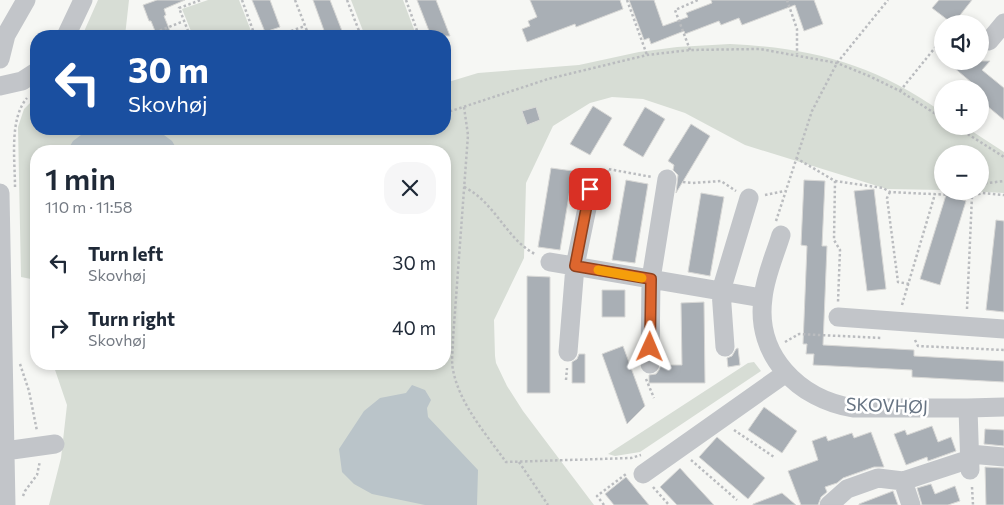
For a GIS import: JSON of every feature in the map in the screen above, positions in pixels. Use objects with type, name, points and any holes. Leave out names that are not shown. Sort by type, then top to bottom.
[{"type":"street","points":[[0,59],[6,35],[26,0]]},
{"type":"street","points":[[69,30],[83,0]]},
{"type":"street","points":[[989,41],[1004,23]]},
{"type":"street","points":[[0,86],[22,81],[30,76]]},
{"type":"street","points":[[650,364],[651,279],[667,179]]},
{"type":"street","points":[[568,352],[575,266],[590,189]]},
{"type":"street","points":[[7,194],[0,224],[5,451],[14,501]]},
{"type":"street","points":[[725,347],[721,291],[749,198]]},
{"type":"street","name":"SKOVHØJ","points":[[778,231],[762,298],[762,318],[770,350],[786,373],[802,388],[836,405],[853,408],[968,408],[1004,406]]},
{"type":"street","points":[[550,262],[762,298]]},
{"type":"street","points":[[838,317],[1004,329]]},
{"type":"street","points":[[636,473],[682,446],[786,373]]},
{"type":"street","points":[[968,408],[970,461]]},
{"type":"street","points":[[5,451],[47,446]]},
{"type":"street","points":[[829,505],[847,489],[878,478],[903,481],[970,461],[1004,457]]},
{"type":"street","points":[[903,481],[911,505]]},
{"type":"path","points":[[188,30],[179,8],[201,0]]},
{"type":"path","points":[[242,0],[254,30]]},
{"type":"path","points":[[295,0],[307,30]]},
{"type":"path","points":[[347,0],[359,30]]},
{"type":"path","points":[[406,0],[418,30]]},
{"type":"path","points":[[627,0],[647,55]]},
{"type":"path","points":[[690,50],[675,10],[698,0]]},
{"type":"path","points":[[787,0],[797,30],[797,55]]},
{"type":"path","points":[[778,231],[796,158],[812,111],[837,63],[888,0]]},
{"type":"path","points":[[161,30],[184,21]]},
{"type":"path","points":[[294,30],[305,26]]},
{"type":"path","points":[[451,111],[548,79],[647,55],[690,50],[760,49],[837,63],[900,91],[934,113]]},
{"type":"path","points":[[900,91],[934,49]]},
{"type":"path","points":[[7,194],[18,112],[28,96]]},
{"type":"path","points":[[464,108],[468,135],[453,339],[453,369],[459,389],[473,416],[506,462],[631,458],[644,452]]},
{"type":"path","points":[[970,135],[1004,157]]},
{"type":"path","points":[[796,158],[835,181],[883,188],[890,192],[934,194]]},
{"type":"path","points":[[835,181],[834,240],[840,250],[838,317]]},
{"type":"path","points":[[989,183],[1004,181]]},
{"type":"path","points":[[464,187],[493,210],[519,242],[530,252],[550,262]]},
{"type":"path","points":[[890,192],[887,198],[898,282],[909,284]]},
{"type":"path","points":[[989,194],[1004,196]]},
{"type":"path","points":[[898,321],[934,197]]},
{"type":"path","points":[[966,326],[972,200]]},
{"type":"path","points":[[770,350],[799,334],[887,338]]},
{"type":"path","points":[[907,339],[916,340],[918,346],[1004,350]]},
{"type":"path","points":[[14,501],[37,475],[41,457],[47,446],[19,360]]},
{"type":"path","points":[[724,417],[731,428],[774,457]]},
{"type":"path","points":[[682,446],[692,461],[737,500]]},
{"type":"path","points":[[970,461],[974,505]]},
{"type":"path","points":[[519,462],[548,505]]},
{"type":"path","points":[[604,505],[596,496],[636,473],[669,505]]},
{"type":"shaded area","points":[[98,0],[129,0],[126,30],[85,30]]},
{"type":"shaded area","points":[[208,0],[239,0],[251,30],[191,30],[182,9]]},
{"type":"shaded area","points":[[351,0],[403,0],[414,30],[363,30]]},
{"type":"shaded area","points":[[730,44],[760,46],[815,55],[866,70],[916,95],[934,107],[934,135],[978,135],[1004,152],[1004,193],[989,192],[989,145],[934,145],[934,190],[887,189],[745,145],[685,113],[643,99],[612,97],[590,103],[553,126],[526,183],[524,258],[494,320],[496,363],[507,386],[523,411],[594,505],[49,505],[61,458],[67,405],[55,370],[451,370],[451,145],[30,145],[30,279],[21,277],[18,127],[24,109],[30,103],[30,135],[451,135],[451,81],[478,73],[579,65],[639,52],[677,47]]},
{"type":"shaded area","points":[[81,135],[164,135],[174,145],[71,145]]},
{"type":"shaded area","points":[[754,362],[761,371],[640,452],[615,456],[608,454],[748,363]]},
{"type":"shaded area","points":[[412,385],[425,390],[431,400],[427,408],[428,417],[478,470],[477,505],[425,505],[372,494],[354,484],[342,472],[339,449],[364,411],[380,398],[406,393]]},
{"type":"building","points":[[157,0],[185,0],[164,9],[166,15],[164,16],[170,30],[155,30],[143,5]]},
{"type":"building","points":[[252,0],[270,0],[280,27],[264,30]]},
{"type":"building","points":[[313,0],[330,0],[342,30],[324,30]]},
{"type":"building","points":[[417,0],[436,0],[448,30],[429,30]]},
{"type":"building","points":[[530,0],[620,0],[623,9],[576,27],[575,24],[527,42],[522,29],[530,26],[528,21],[537,17]]},
{"type":"building","points":[[629,0],[654,0],[663,26],[688,17],[686,13],[712,3],[711,0],[814,0],[823,24],[804,31],[795,5],[742,25],[739,18],[721,25],[719,21],[685,34],[684,31],[651,44],[649,38],[644,40]]},
{"type":"building","points":[[939,0],[972,0],[960,15],[941,15],[932,8]]},
{"type":"building","points":[[957,70],[982,70],[1004,88],[1004,120],[989,108],[989,80],[969,80]]},
{"type":"building","points":[[593,106],[612,118],[590,155],[570,144]]},
{"type":"building","points":[[536,107],[540,120],[527,125],[522,111]]},
{"type":"building","points":[[645,107],[665,119],[643,157],[623,145]]},
{"type":"building","points":[[691,124],[710,136],[676,193],[678,175],[673,170],[674,165],[668,161]]},
{"type":"building","points":[[551,168],[573,171],[560,250],[538,247]]},
{"type":"building","points":[[626,180],[648,184],[635,263],[612,260]]},
{"type":"building","points":[[804,180],[825,181],[822,246],[827,246],[823,345],[914,350],[914,356],[1004,361],[1004,382],[912,377],[912,370],[813,365],[814,354],[806,354],[807,344],[803,344],[807,246],[801,245]]},
{"type":"building","points":[[874,189],[886,289],[867,291],[854,191]]},
{"type":"building","points":[[701,193],[724,197],[710,276],[688,272]]},
{"type":"building","points":[[944,200],[966,201],[940,285],[920,279]]},
{"type":"building","points":[[996,220],[1004,221],[1004,312],[986,310]]},
{"type":"building","points":[[527,276],[550,277],[550,393],[527,393]]},
{"type":"building","points":[[602,290],[625,290],[625,317],[602,317]]},
{"type":"building","points":[[704,302],[705,383],[649,383],[649,375],[656,374],[661,365],[682,365],[681,303]]},
{"type":"building","points":[[623,346],[645,406],[627,424],[602,354]]},
{"type":"building","points":[[738,348],[740,365],[728,367],[727,358],[732,356]]},
{"type":"building","points":[[579,354],[585,354],[585,383],[572,383],[572,362],[577,359]]},
{"type":"building","points":[[764,407],[797,431],[782,453],[748,430]]},
{"type":"building","points":[[932,426],[938,442],[951,437],[956,451],[928,461],[927,457],[906,465],[894,434],[905,430],[907,435]]},
{"type":"building","points":[[985,429],[1004,430],[1004,446],[984,444]]},
{"type":"building","points":[[871,432],[884,467],[874,467],[843,478],[837,483],[825,487],[827,492],[821,497],[818,505],[801,505],[788,471],[818,460],[812,441],[826,436],[828,441],[852,433],[854,438]]},
{"type":"building","points":[[717,437],[765,478],[748,499],[699,457]]},
{"type":"building","points":[[985,467],[1004,468],[1004,505],[986,505]]},
{"type":"building","points":[[680,468],[714,505],[677,505],[660,487]]},
{"type":"building","points":[[626,477],[649,505],[614,505],[605,494]]},
{"type":"building","points":[[931,484],[935,494],[955,486],[960,501],[948,505],[922,505],[917,488]]},
{"type":"building","points":[[893,491],[898,505],[859,505],[859,504]]},
{"type":"building","points":[[782,493],[796,505],[753,505],[753,504]]},
{"type":"slow traffic","points":[[598,270],[642,278]]},
{"type":"route","points":[[590,189],[575,266],[651,279],[650,347]]}]
